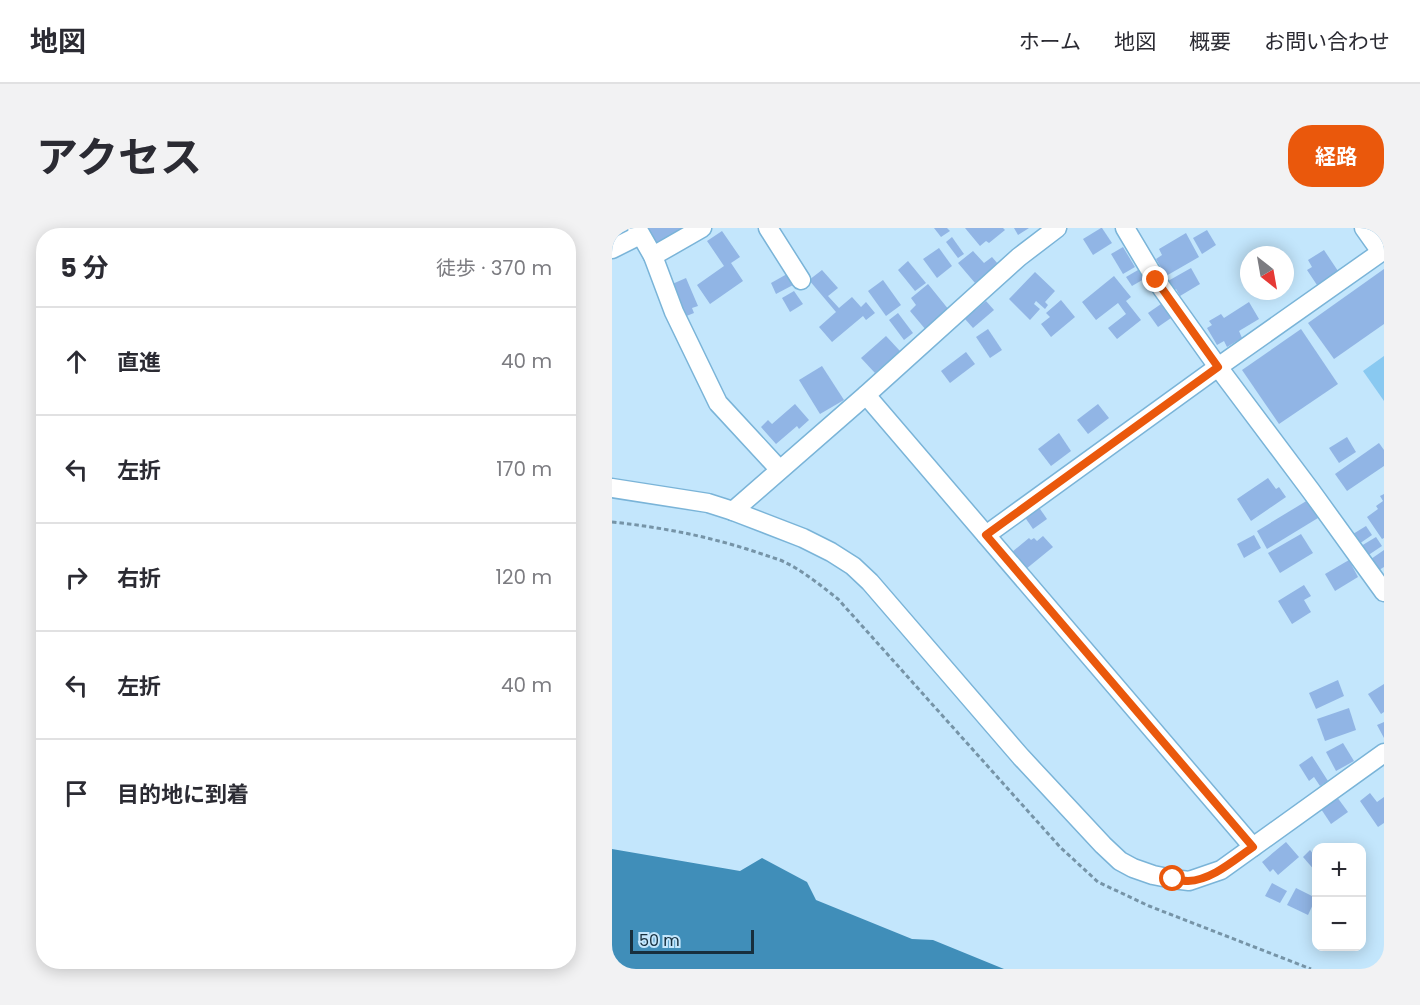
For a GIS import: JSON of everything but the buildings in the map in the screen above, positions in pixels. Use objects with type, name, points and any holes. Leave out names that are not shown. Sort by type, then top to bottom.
[{"type":"street","points":[[653,256],[702,228]]},
{"type":"street","points":[[768,228],[801,280]]},
{"type":"street","points":[[1125,228],[1156,280],[1384,592]]},
{"type":"street","points":[[986,535],[1383,251],[1364,228]]},
{"type":"street","points":[[733,511],[1019,257],[1054,229]]},
{"type":"street","points":[[612,249],[638,231],[653,256],[674,312],[718,403],[779,469]]},
{"type":"street","points":[[866,395],[1253,847]]},
{"type":"street","points":[[612,488],[708,503],[733,511],[803,538],[853,566],[870,582],[1021,757],[1103,845],[1120,861],[1153,875],[1189,881],[1221,870],[1384,753]]},
{"type":"path","points":[[612,522],[660,528],[738,546],[781,561],[809,577],[838,599],[1060,847],[1098,882],[1149,906],[1311,969]]},
{"type":"shaded area","points":[[1384,356],[1384,401],[1363,371]]},
{"type":"shaded area","points":[[612,849],[740,871],[762,858],[807,882],[816,900],[912,939],[933,940],[1004,969],[612,969]]},
{"type":"route","points":[[1156,280],[1218,367],[986,535],[1253,847],[1221,870],[1189,881],[1173,879]]}]
